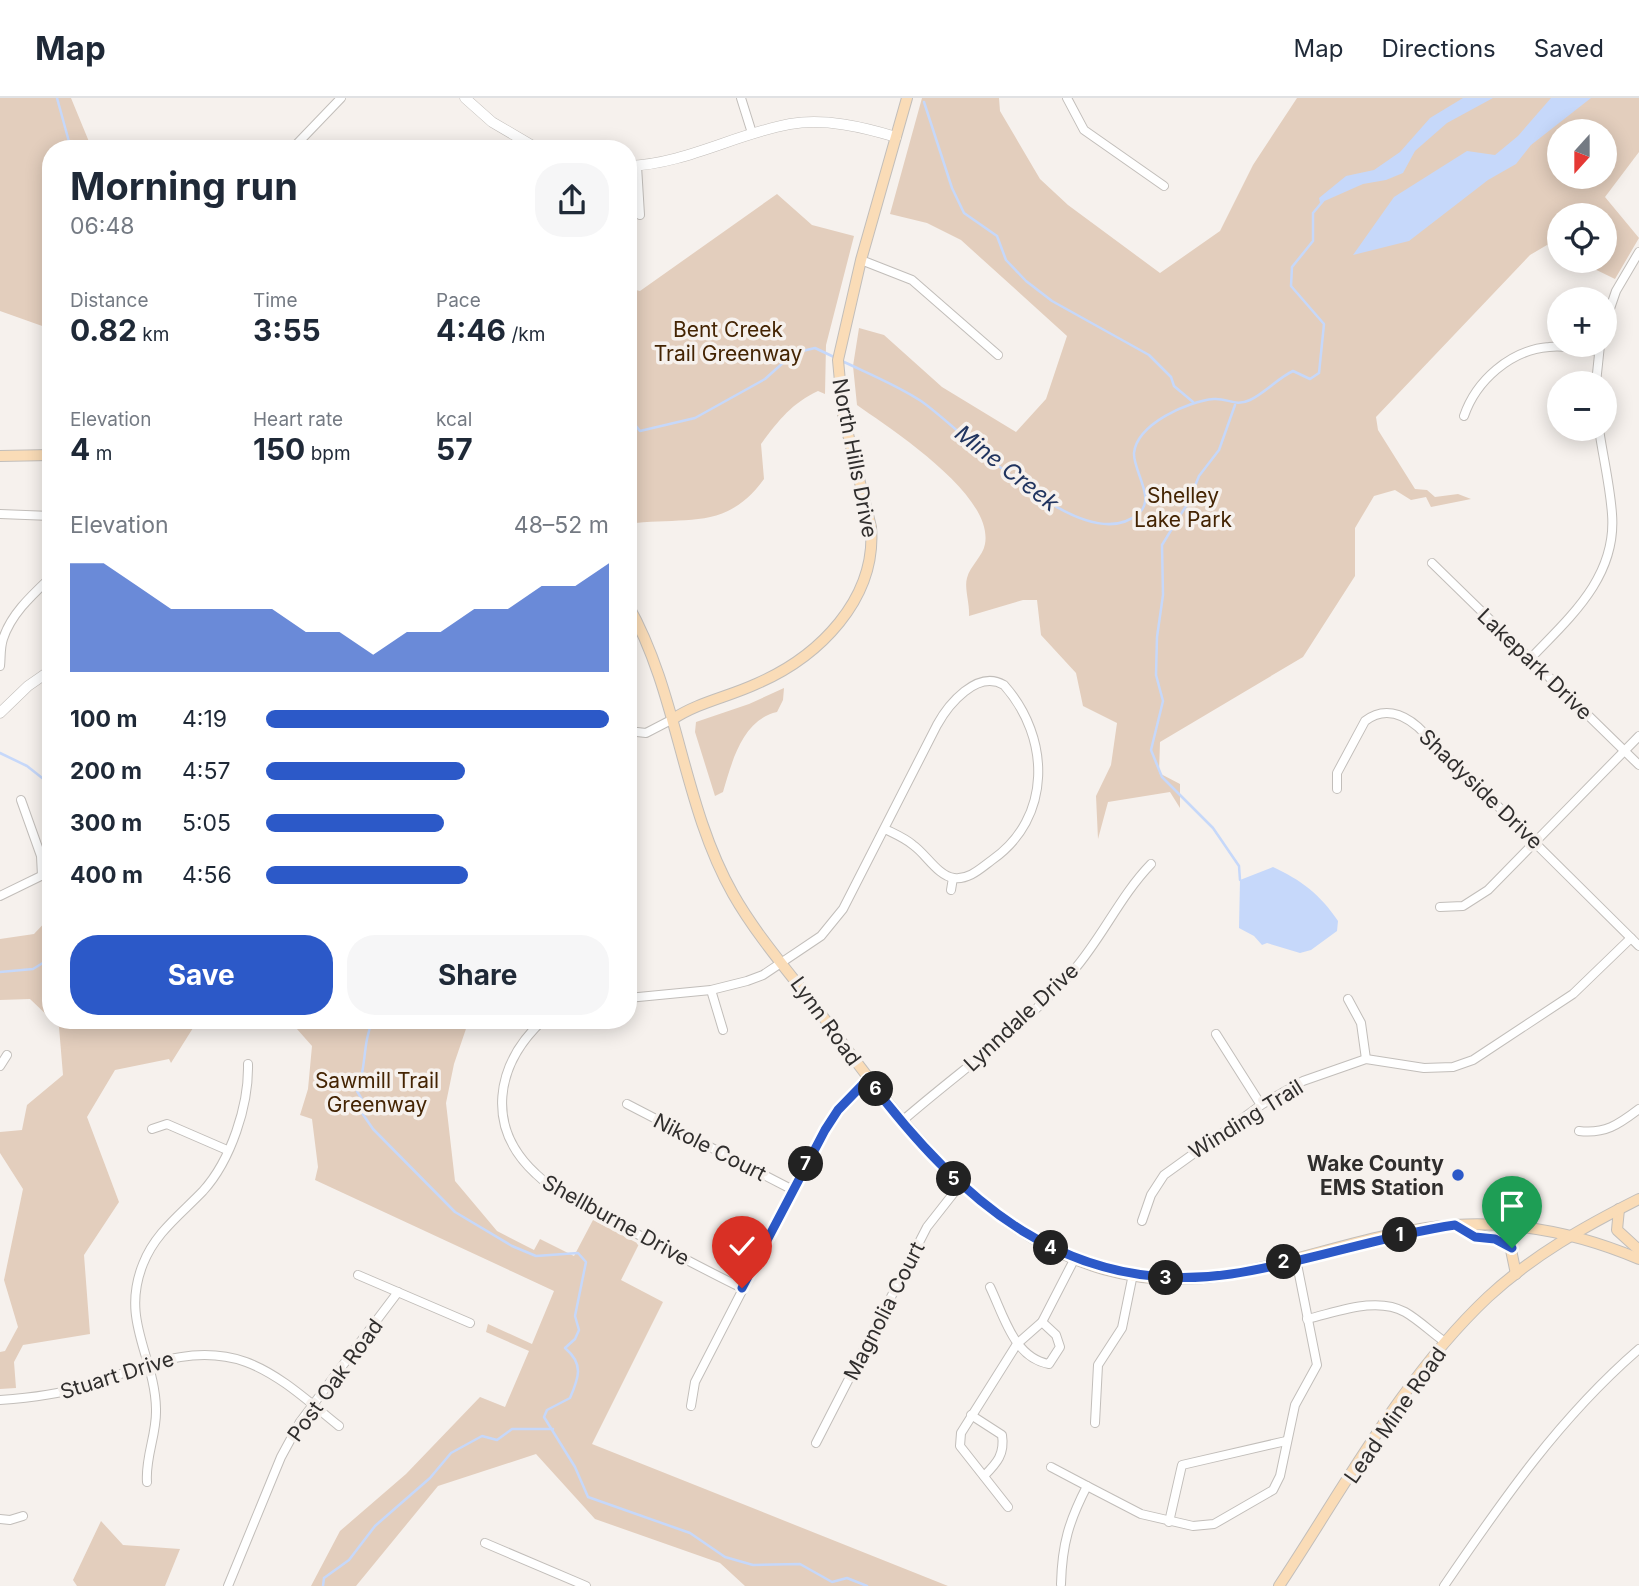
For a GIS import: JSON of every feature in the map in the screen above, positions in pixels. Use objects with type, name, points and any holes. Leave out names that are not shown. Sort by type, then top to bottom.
[{"type":"main road","name":"North Hills Drive","points":[[673,719],[693,706],[770,678],[799,660],[832,631],[864,583],[871,555],[870,527],[843,414],[838,360],[860,260],[907,98]]},
{"type":"main road","points":[[0,456],[42,454]]},
{"type":"main road","name":"Lynn Road","points":[[637,623],[653,653],[706,829],[733,893],[901,1122],[960,1185],[1019,1231],[1075,1258],[1133,1274],[1200,1278],[1233,1274],[1455,1225],[1508,1225],[1570,1234],[1639,1259]]},
{"type":"main road","name":"Lead Mine Road","points":[[1279,1586],[1414,1380],[1445,1342],[1488,1297],[1570,1234],[1639,1199]]},
{"type":"main road","points":[[1619,1209],[1617,1230],[1639,1250]]},
{"type":"main road","points":[[1455,1225],[1475,1237],[1495,1239],[1510,1245],[1515,1258],[1516,1274]]},
{"type":"street","points":[[301,140],[341,98]]},
{"type":"street","points":[[465,98],[492,122],[523,140]]},
{"type":"street","points":[[741,98],[752,133]]},
{"type":"street","points":[[1067,98],[1084,130],[1164,187]]},
{"type":"street","points":[[637,165],[694,154],[752,133],[793,124],[864,127],[896,136]]},
{"type":"street","points":[[637,194],[640,215]]},
{"type":"street","points":[[1617,289],[1639,252]]},
{"type":"street","points":[[860,260],[912,280],[998,355]]},
{"type":"street","points":[[1464,416],[1475,391],[1515,357],[1547,347]]},
{"type":"street","points":[[1530,659],[1582,604],[1606,560],[1612,517],[1601,441]]},
{"type":"street","points":[[1,517],[42,516]]},
{"type":"street","name":"Lakepark Drive","points":[[1432,563],[1639,765]]},
{"type":"street","points":[[0,666],[2,640],[10,624],[26,602],[42,587]]},
{"type":"street","points":[[0,713],[42,676]]},
{"type":"street","points":[[637,997],[710,990],[763,975],[812,943],[834,922],[941,719],[953,702],[975,685],[999,677],[1009,691],[1034,742],[1040,766],[1036,800],[1028,821],[1006,850],[975,873],[953,878],[945,875],[915,845],[885,829]]},
{"type":"street","name":"Shadyside Drive","points":[[1337,789],[1337,773],[1360,726],[1371,717],[1394,713],[1410,720],[1639,946]]},
{"type":"street","points":[[637,732],[646,733],[673,719]]},
{"type":"street","points":[[1440,906],[1457,908],[1479,897],[1639,736]]},
{"type":"street","points":[[21,800],[42,859]]},
{"type":"street","name":"Lynndale Drive","points":[[901,1122],[1044,1002],[1091,950],[1138,878],[1151,864]]},
{"type":"street","points":[[0,896],[42,878]]},
{"type":"street","points":[[951,890],[953,878]]},
{"type":"street","name":"Winding Trail","points":[[1142,1221],[1151,1195],[1164,1175],[1261,1104],[1303,1081],[1366,1059],[1424,1068],[1453,1067],[1473,1060],[1573,994],[1631,937]]},
{"type":"street","points":[[710,990],[723,1030]]},
{"type":"street","points":[[1348,999],[1361,1023],[1366,1059]]},
{"type":"street","name":"Shellburne Drive","points":[[535,1029],[515,1052],[502,1088],[502,1113],[509,1136],[522,1159],[555,1190],[742,1288]]},
{"type":"street","points":[[1216,1034],[1261,1104]]},
{"type":"street","points":[[0,1066],[8,1055]]},
{"type":"street","points":[[147,1482],[145,1467],[156,1409],[134,1306],[142,1266],[151,1246],[166,1227],[203,1191],[217,1172],[228,1150],[249,1087],[248,1064]]},
{"type":"street","points":[[691,1406],[695,1382],[793,1190],[838,1110],[868,1079]]},
{"type":"street","name":"Nikole Court","points":[[627,1104],[793,1190]]},
{"type":"street","points":[[1579,1132],[1597,1133],[1615,1128],[1639,1110]]},
{"type":"street","points":[[152,1129],[167,1124],[228,1150]]},
{"type":"street","name":"Magnolia Court","points":[[816,1443],[928,1227],[960,1185]]},
{"type":"street","points":[[1008,1507],[960,1446],[961,1433],[1017,1344],[1041,1322],[1075,1258]]},
{"type":"street","points":[[1051,1467],[1141,1514],[1193,1527],[1214,1524],[1264,1498],[1280,1476],[1295,1405],[1317,1365],[1296,1259]]},
{"type":"street","points":[[1095,1423],[1098,1365],[1122,1328],[1133,1274]]},
{"type":"street","points":[[358,1275],[470,1323]]},
{"type":"street","points":[[990,1287],[1017,1344],[1034,1362],[1049,1364],[1060,1347],[1056,1335],[1041,1322]]},
{"type":"street","name":"Post Oak Road","points":[[228,1586],[281,1457],[312,1405],[398,1292]]},
{"type":"street","points":[[1307,1319],[1363,1306],[1385,1306],[1406,1312],[1445,1342]]},
{"type":"street","points":[[1444,1586],[1524,1470],[1553,1434],[1639,1349]]},
{"type":"street","name":"Stuart Drive","points":[[0,1400],[60,1393],[178,1356],[206,1355],[244,1362],[278,1379],[339,1426]]},
{"type":"street","points":[[971,1415],[1002,1435],[1004,1449],[998,1462],[984,1476]]},
{"type":"street","points":[[1169,1522],[1182,1465],[1286,1441]]},
{"type":"street","points":[[1061,1584],[1062,1552],[1069,1523],[1087,1486]]},
{"type":"street","points":[[0,1519],[18,1519],[23,1516]]},
{"type":"street","points":[[485,1543],[586,1586]]},
{"type":"green space","points":[[0,98],[71,98],[88,140],[42,140],[42,326],[0,311]]},
{"type":"green space","name":"Shelley Lake Park","points":[[922,98],[999,98],[1000,111],[1040,179],[1068,205],[1160,273],[1220,231],[1253,165],[1297,98],[1639,98],[1639,152],[1617,181],[1617,119],[1547,119],[1547,189],[1611,189],[1605,197],[1610,203],[1547,203],[1547,245],[1530,255],[1376,417],[1378,430],[1415,489],[1427,490],[1435,497],[1458,494],[1471,499],[1431,507],[1426,497],[1411,500],[1395,490],[1374,496],[1355,528],[1355,576],[1303,657],[1160,742],[1159,773],[1180,784],[1180,808],[1170,792],[1108,802],[1098,839],[1096,796],[1111,765],[1117,723],[1083,706],[1076,673],[1041,635],[1037,600],[1023,600],[969,616],[966,582],[985,544],[984,525],[974,505],[937,465],[857,405],[853,366],[859,328],[884,335],[942,387],[1016,432],[1046,399],[1067,336],[961,240],[927,223],[890,214]]},
{"type":"green space","name":"Bent Creek Trail Greenway","points":[[777,194],[812,225],[854,236],[826,345],[825,394],[818,391],[786,413],[761,444],[764,479],[750,496],[719,514],[686,520],[637,523],[637,290],[640,291]]},
{"type":"green space","name":"Shelley Lake Park","points":[[1617,211],[1639,238],[1615,279],[1603,273],[1617,273]]},
{"type":"green space","points":[[784,688],[783,700],[777,712],[755,724],[747,733],[735,756],[723,792],[715,796],[695,732],[696,722],[749,704]]},
{"type":"green space","points":[[42,926],[42,1010],[30,999],[0,1000],[0,939],[34,934]]},
{"type":"green space","points":[[59,1029],[192,1029],[171,1063],[169,1059],[115,1070],[87,1117],[119,1202],[84,1255],[90,1334],[23,1345],[14,1362],[16,1388],[0,1389],[0,1352],[5,1351],[18,1327],[4,1280],[23,1189],[0,1153],[0,1132],[22,1130],[27,1105],[63,1075]]},
{"type":"green space","name":"Sawmill Trail Greenway","points":[[297,1029],[466,1029],[454,1064],[446,1103],[455,1181],[497,1231],[534,1250],[540,1239],[574,1256],[593,1220],[639,1244],[621,1280],[663,1302],[592,1444],[948,1586],[745,1586],[720,1563],[595,1519],[536,1454],[438,1486],[356,1586],[311,1586],[340,1531],[406,1474],[480,1397],[505,1407],[529,1351],[486,1332],[488,1324],[532,1344],[554,1291],[315,1180],[318,1167],[312,1119],[300,1115],[308,1089],[312,1046]]},
{"type":"green space","points":[[101,1521],[123,1545],[180,1549],[165,1586],[77,1586],[73,1580]]},
{"type":"water","points":[[1463,98],[1493,98],[1447,123],[1415,151],[1403,173],[1386,180],[1363,184],[1320,203],[1319,198],[1346,176],[1374,170],[1400,152],[1430,118]]},
{"type":"water","points":[[1551,98],[1591,98],[1564,119],[1547,119],[1547,132],[1531,145],[1516,164],[1488,180],[1409,241],[1353,255],[1394,197],[1467,151],[1495,155],[1518,136]]},
{"type":"water","points":[[1273,867],[1309,889],[1338,921],[1337,931],[1311,950],[1300,953],[1267,943],[1262,945],[1254,936],[1239,928],[1240,880]]},
{"type":"waterway","points":[[57,98],[69,140]]},
{"type":"waterway","points":[[924,102],[952,188],[964,213],[997,236],[1006,260],[1026,281],[1052,301],[1149,355],[1171,377],[1174,386],[1193,402]]},
{"type":"waterway","name":"Mine Creek","points":[[840,360],[921,401],[995,463],[1057,507],[1088,521],[1116,524],[1139,513],[1144,507],[1145,492],[1134,453],[1137,442],[1154,424],[1191,404],[1214,399],[1240,403],[1250,400],[1293,371],[1310,379],[1319,373],[1324,324],[1291,286],[1292,267],[1313,241],[1313,213],[1323,201]]},
{"type":"waterway","name":"Mine Creek","points":[[637,427],[640,431],[695,418],[765,379],[794,353],[815,348],[834,357]]},
{"type":"waterway","points":[[1235,405],[1219,450],[1199,476],[1189,501],[1162,545],[1163,595],[1157,637],[1156,675],[1163,701],[1151,750],[1162,777],[1213,828],[1239,866],[1240,880]]},
{"type":"waterway","points":[[0,753],[27,766],[42,778]]},
{"type":"waterway","points":[[0,972],[33,969],[42,964]]},
{"type":"waterway","name":"Mine Creek","points":[[370,1029],[357,1091],[364,1103],[362,1113],[373,1129],[455,1212],[512,1246],[536,1256],[578,1253],[586,1262],[575,1316],[579,1330],[575,1339],[565,1348],[577,1365],[576,1384],[570,1398],[547,1410],[544,1417],[575,1467],[588,1497],[690,1533],[725,1557],[753,1565],[800,1564],[832,1582],[847,1578],[867,1586]]},
{"type":"waterway","points":[[323,1586],[324,1578],[349,1560],[375,1526],[430,1478],[451,1453],[482,1436],[497,1440],[512,1429],[553,1429]]},
{"type":"place","name":"Wake County EMS Station","points":[[1458,1175]]},
{"type":"route","points":[[742,1288],[825,1130],[838,1110],[868,1079],[932,1158],[992,1212],[1047,1246],[1108,1268],[1167,1278],[1233,1274],[1348,1246],[1455,1225],[1475,1237],[1495,1239],[1512,1248]]}]
